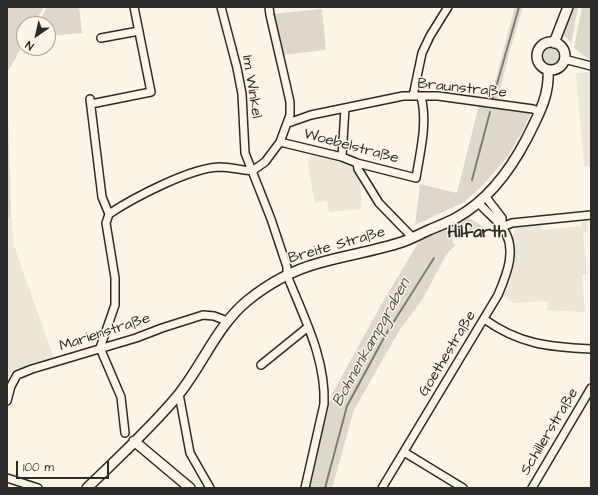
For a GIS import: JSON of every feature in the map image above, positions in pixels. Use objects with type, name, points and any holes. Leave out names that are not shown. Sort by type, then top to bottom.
[{"type":"main road","points":[[554,43],[568,7]]},
{"type":"main road","points":[[554,43],[561,48],[564,54],[564,59],[559,67],[553,70],[548,70],[539,64],[537,53],[543,45],[554,43]]},
{"type":"main road","name":"Breite Straße","points":[[87,488],[179,394],[227,321],[246,302],[277,280],[287,275],[317,263],[413,238],[456,218],[482,199],[502,177],[525,142],[540,112],[546,95],[548,70]]},
{"type":"main road","points":[[134,441],[190,488]]},
{"type":"street","points":[[125,433],[121,397],[100,348],[115,305],[115,278],[106,223],[109,214],[102,197],[91,102],[151,92],[134,7]]},
{"type":"street","name":"Im Winkel","points":[[221,7],[237,68],[242,94],[245,153],[271,219],[287,267],[287,275],[315,343],[321,367],[324,404],[305,488]]},
{"type":"street","points":[[109,214],[151,191],[194,171],[218,167],[252,171],[265,162],[280,142],[290,115],[290,102],[269,7]]},
{"type":"street","points":[[412,96],[422,53],[430,36],[447,8]]},
{"type":"street","points":[[100,38],[139,31]]},
{"type":"street","points":[[564,59],[591,66]]},
{"type":"street","name":"Braunstraße","points":[[288,123],[311,115],[403,96],[438,96],[533,109],[540,112]]},
{"type":"street","name":"Woebelstraße","points":[[280,142],[342,156],[356,162],[416,178],[423,128],[423,103],[421,96]]},
{"type":"street","points":[[342,156],[345,108]]},
{"type":"street","points":[[356,162],[358,169],[379,203],[413,238]]},
{"type":"street","name":"Goethestraße","points":[[382,488],[484,319],[506,278],[510,266],[509,243],[502,227],[502,218],[482,199]]},
{"type":"street","points":[[502,227],[512,223],[591,215]]},
{"type":"street","name":"Marienstraße","points":[[7,401],[11,386],[17,375],[136,338],[203,314],[227,321]]},
{"type":"street","points":[[484,319],[497,328],[525,341],[542,345],[591,349]]},
{"type":"street","points":[[261,365],[308,327]]},
{"type":"street","name":"Schillerstraße","points":[[532,488],[591,388]]},
{"type":"street","points":[[179,394],[190,453],[210,488]]},
{"type":"street","points":[[404,452],[463,488]]},
{"type":"street","points":[[7,478],[38,488]]},
{"type":"shaded area","points":[[7,7],[44,7],[39,16],[16,16],[17,56],[7,73]]},
{"type":"shaded area","points":[[47,7],[79,7],[82,33],[56,35],[56,16],[42,16]]},
{"type":"shaded area","points":[[515,7],[523,7],[497,102],[490,100]]},
{"type":"shaded area","points":[[571,7],[578,7],[571,44],[567,38],[563,36]]},
{"type":"shaded area","points":[[582,7],[591,7],[591,60],[574,48]]},
{"type":"shaded area","points":[[322,9],[326,50],[282,55],[272,14]]},
{"type":"shaded area","points":[[551,47],[557,50],[560,56],[557,62],[551,65],[545,62],[542,56],[545,50]]},
{"type":"shaded area","points":[[591,72],[591,166],[584,166],[576,73]]},
{"type":"shaded area","points":[[7,80],[11,217],[7,218]]},
{"type":"shaded area","points":[[479,105],[528,111],[530,115],[522,133],[505,160],[481,187],[464,202],[415,225],[420,184],[457,193]]},
{"type":"shaded area","points":[[314,154],[339,159],[354,169],[358,176],[360,185],[362,209],[329,212],[327,201],[315,203],[308,166],[309,159]]},
{"type":"shaded area","points":[[11,217],[14,246],[54,358],[18,369],[10,374],[7,383],[7,218]]},
{"type":"shaded area","points":[[467,217],[484,227],[487,237],[467,233],[452,237],[453,244],[456,244],[446,255],[422,300],[399,331],[354,410],[332,488],[307,488],[332,394],[381,305],[421,238],[452,226]]},
{"type":"shaded area","points":[[586,221],[588,231],[583,234],[587,274],[582,275],[585,312],[546,310],[548,301],[514,303],[503,296],[510,283],[515,262],[513,234],[515,228],[541,225],[542,230],[582,226],[581,222]]},
{"type":"waterway","name":"Bohnenkampgraben","points":[[493,98],[519,7]]},
{"type":"waterway","name":"Bohnenkampgraben","points":[[472,180],[490,112]]},
{"type":"waterway","name":"Bohnenkampgraben","points":[[325,488],[347,406],[386,334],[434,258]]},
{"type":"district","name":"Hilfarth","points":[[477,233]]}]
